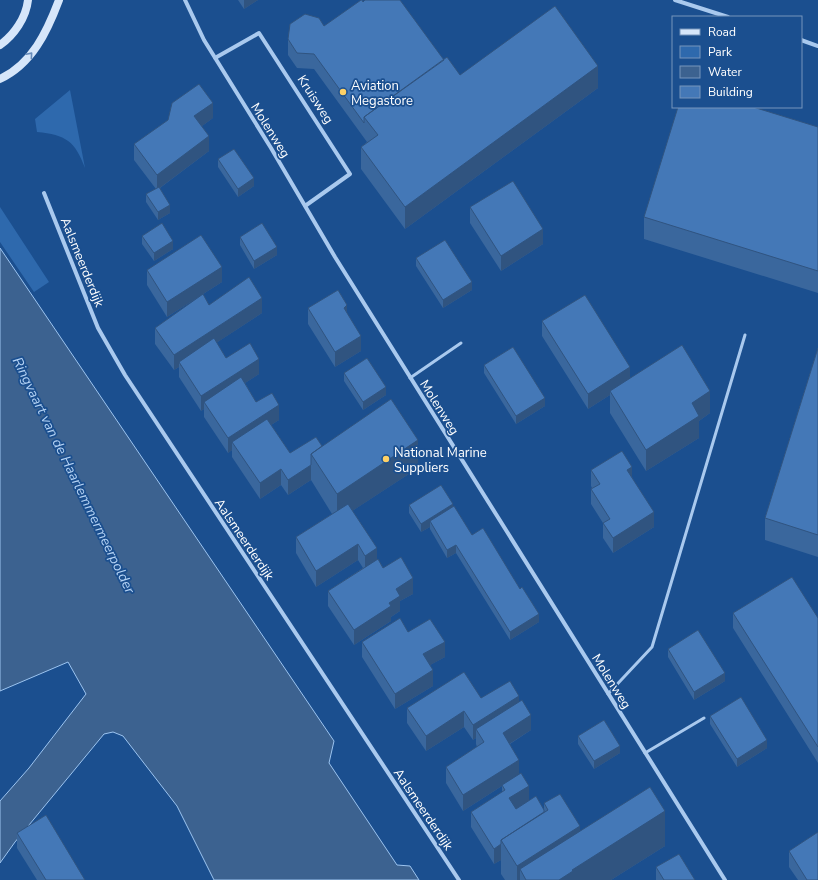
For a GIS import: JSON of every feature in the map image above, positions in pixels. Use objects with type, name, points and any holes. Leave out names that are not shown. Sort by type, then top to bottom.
[{"type":"main road","points":[[0,45],[18,27],[27,10],[28,0]]},
{"type":"main road","points":[[0,79],[10,74],[32,55],[50,24],[59,0]]},
{"type":"street","name":"Molenweg","points":[[185,0],[204,40],[410,378],[725,880]]},
{"type":"street","points":[[675,0],[725,16]]},
{"type":"street","name":"Kruisweg","points":[[215,58],[259,33],[350,174],[305,206]]},
{"type":"street","points":[[802,40],[818,46]]},
{"type":"street","name":"Aalsmeerderdijk","points":[[44,193],[98,328],[125,375],[459,880]]},
{"type":"lane","points":[[608,694],[652,647],[745,335]]},
{"type":"lane","points":[[410,378],[461,343]]},
{"type":"lane","points":[[645,753],[704,718]]},
{"type":"green space","points":[[70,90],[85,168],[77,151],[68,141],[55,135],[37,132],[35,119]]},
{"type":"green space","points":[[0,207],[49,282],[34,292],[0,242]]},
{"type":"water","name":"Ringvaart van de Haarlemmermeerpolder","points":[[0,248],[334,741],[329,763],[397,865],[410,866],[419,880],[214,880],[177,806],[123,736],[113,732],[104,734],[15,842],[0,863],[0,801],[29,768],[86,694],[68,662],[0,691]]},
{"type":"building","points":[[361,0],[363,2],[365,0],[400,0],[444,60],[364,117],[364,123],[314,54],[297,53],[288,39],[290,24],[305,14],[319,18],[324,26]]},
{"type":"building","points":[[555,6],[598,66],[405,207],[361,147],[378,135],[364,117],[447,57],[460,75]]},
{"type":"building","points":[[199,84],[213,103],[194,116],[209,136],[157,175],[134,144],[168,120],[172,103]]},
{"type":"building","points":[[678,108],[756,108],[818,127],[818,271],[644,217]]},
{"type":"building","points":[[234,149],[254,178],[238,189],[218,159]]},
{"type":"building","points":[[513,181],[543,229],[501,256],[470,207]]},
{"type":"building","points":[[159,187],[170,205],[158,212],[146,194]]},
{"type":"building","points":[[162,223],[173,241],[154,253],[142,236]]},
{"type":"building","points":[[262,223],[277,247],[254,261],[240,237]]},
{"type":"building","points":[[201,235],[222,267],[167,302],[147,270]]},
{"type":"building","points":[[445,240],[472,282],[443,300],[416,258]]},
{"type":"building","points":[[249,277],[262,298],[174,355],[155,328],[203,294],[209,305]]},
{"type":"building","points":[[338,290],[347,305],[344,308],[361,336],[335,352],[308,308]]},
{"type":"building","points":[[585,295],[630,367],[588,394],[542,321]]},
{"type":"building","points":[[214,338],[226,358],[250,343],[259,359],[201,396],[179,362]]},
{"type":"building","points":[[682,345],[710,391],[692,403],[699,416],[646,450],[610,391]]},
{"type":"building","points":[[513,347],[545,398],[516,416],[484,365]]},
{"type":"building","points":[[818,348],[818,535],[765,518]]},
{"type":"building","points":[[367,358],[386,387],[363,402],[344,373]]},
{"type":"building","points":[[241,377],[256,402],[272,393],[279,405],[228,438],[204,402]]},
{"type":"building","points":[[391,399],[418,440],[337,494],[311,454]]},
{"type":"building","points":[[267,419],[290,453],[316,437],[322,446],[311,454],[311,465],[288,480],[281,469],[260,483],[232,442]]},
{"type":"building","points":[[622,451],[632,467],[627,470],[654,512],[613,538],[603,523],[610,519],[591,489],[600,484],[591,470]]},
{"type":"building","points":[[441,485],[453,504],[421,524],[409,505]]},
{"type":"building","points":[[348,504],[377,548],[365,556],[358,544],[316,571],[296,537]]},
{"type":"building","points":[[454,506],[472,535],[483,528],[520,589],[522,587],[539,614],[510,632],[456,545],[447,550],[430,521]]},
{"type":"building","points":[[401,557],[413,578],[396,589],[400,596],[389,603],[391,606],[354,630],[328,591],[378,559],[383,568]]},
{"type":"building","points":[[792,577],[818,618],[818,747],[733,613]]},
{"type":"building","points":[[400,618],[408,632],[430,619],[445,642],[423,654],[433,670],[395,694],[362,642]]},
{"type":"building","points":[[698,630],[725,673],[694,692],[668,649]]},
{"type":"building","points":[[464,672],[481,698],[510,681],[519,696],[473,725],[464,711],[426,736],[407,708]]},
{"type":"building","points":[[741,697],[767,740],[737,759],[710,716]]},
{"type":"building","points":[[522,700],[531,715],[503,733],[519,760],[463,795],[446,767],[484,742],[476,729]]},
{"type":"building","points":[[604,720],[620,746],[594,761],[578,736]]},
{"type":"building","points":[[521,773],[529,786],[509,798],[516,809],[536,796],[544,812],[501,840],[501,844],[494,849],[471,812],[505,790],[502,785]]},
{"type":"building","points":[[650,787],[665,811],[572,870],[573,871],[559,880],[526,880],[520,869]]},
{"type":"building","points":[[560,794],[580,826],[517,866],[501,840],[548,810],[544,803]]},
{"type":"building","points":[[46,815],[85,880],[46,880],[17,833]]},
{"type":"building","points":[[818,832],[818,880],[807,880],[789,851]]},
{"type":"building","points":[[679,854],[695,880],[664,880],[656,867]]},
{"type":"place","name":"Aviation Megastore","points":[[343,92]]},
{"type":"place","name":"National Marine Suppliers","points":[[386,459]]}]
